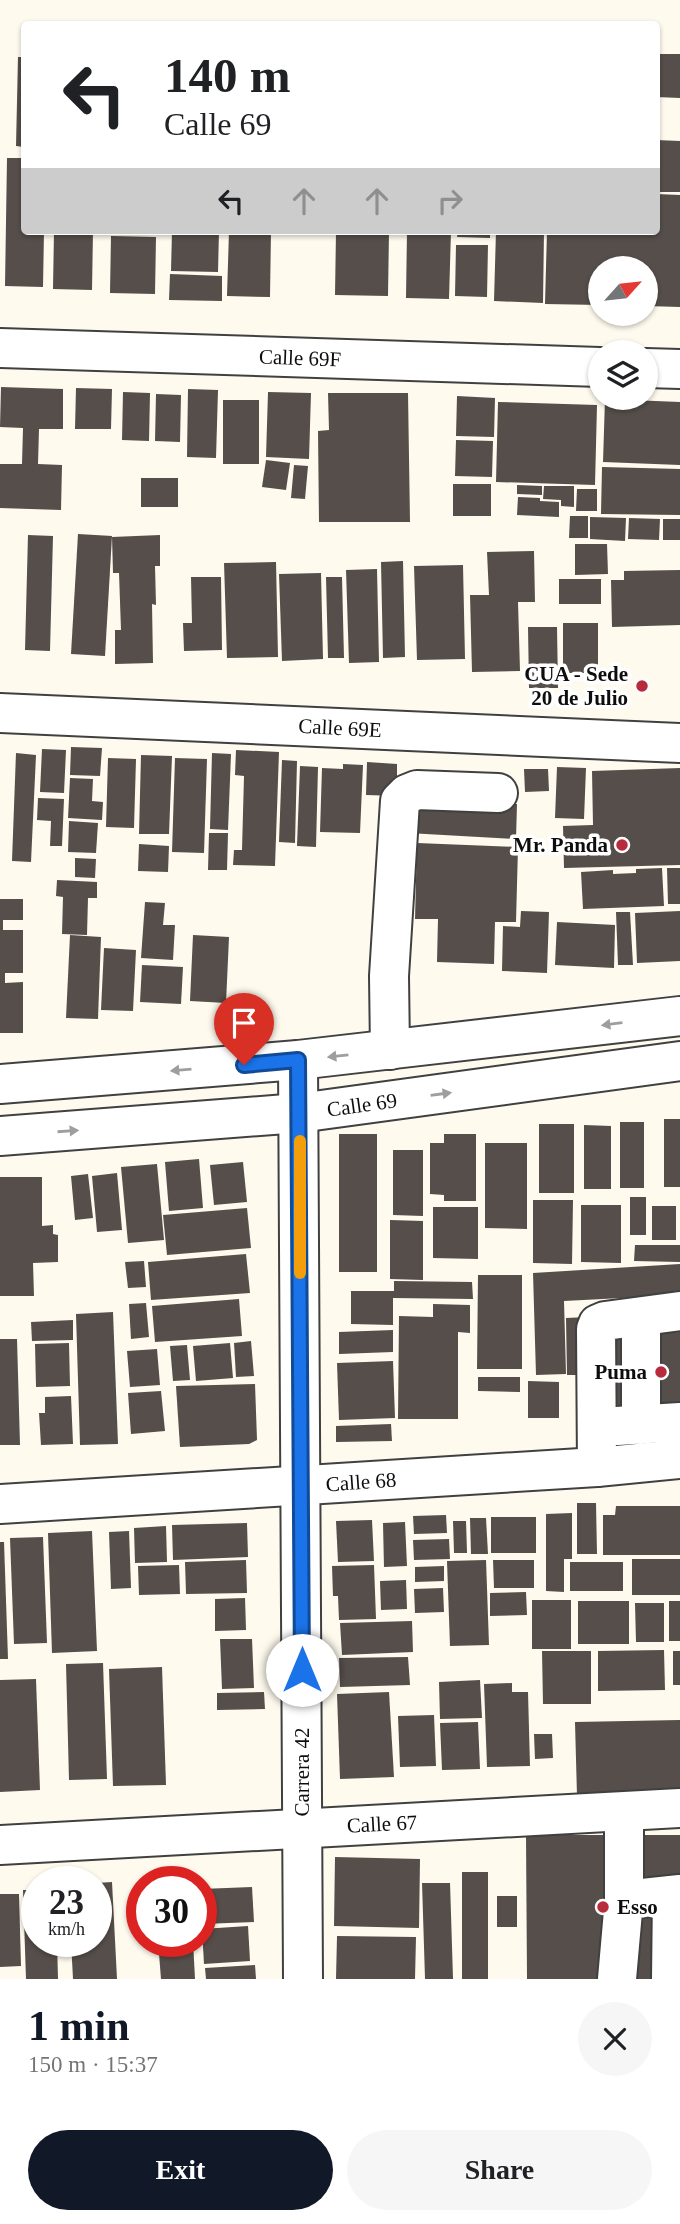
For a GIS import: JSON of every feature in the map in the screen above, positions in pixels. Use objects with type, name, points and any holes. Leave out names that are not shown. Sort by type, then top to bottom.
[{"type":"street","name":"Calle 69F","points":[[0,348],[588,367]]},
{"type":"street","points":[[658,368],[680,369]]},
{"type":"street","name":"Calle 69E","points":[[0,713],[680,743]]},
{"type":"street","points":[[390,1050],[389,976],[400,802],[407,794],[417,790],[498,793]]},
{"type":"street","points":[[0,1084],[298,1060],[680,1016]]},
{"type":"street","name":"Carrera 42","points":[[298,1060],[303,1979]]},
{"type":"street","name":"Calle 69","points":[[0,1136],[299,1113],[680,1061]]},
{"type":"street","points":[[597,1467],[598,1324],[680,1311]]},
{"type":"street","points":[[640,1317],[642,1424]]},
{"type":"street","points":[[597,1427],[680,1422]]},
{"type":"street","name":"Calle 68","points":[[0,1504],[597,1467],[680,1459]]},
{"type":"street","name":"Calle 67","points":[[0,1845],[680,1808]]},
{"type":"street","points":[[617,1979],[624,1900],[624,1812]]},
{"type":"street","points":[[624,1900],[676,1894],[671,1979]]},
{"type":"building","points":[[660,54],[680,54],[680,98],[660,97]]},
{"type":"building","points":[[18,57],[21,57],[21,147],[16,146]]},
{"type":"building","points":[[660,140],[680,141],[680,192],[660,192]]},
{"type":"building","points":[[7,158],[21,158],[21,235],[44,235],[43,287],[5,286]]},
{"type":"building","points":[[660,194],[680,195],[680,307],[658,306],[658,256],[588,256],[588,305],[545,304],[547,235],[660,235]]},
{"type":"building","points":[[54,235],[93,235],[92,290],[53,289]]},
{"type":"building","points":[[172,235],[219,235],[218,272],[171,271]]},
{"type":"building","points":[[229,235],[271,235],[270,297],[227,296]]},
{"type":"building","points":[[336,235],[389,235],[388,296],[335,295]]},
{"type":"building","points":[[407,235],[451,235],[449,299],[406,298]]},
{"type":"building","points":[[457,235],[490,235],[490,238]]},
{"type":"building","points":[[496,235],[544,235],[543,303],[494,301]]},
{"type":"building","points":[[111,236],[156,237],[155,294],[110,293]]},
{"type":"building","points":[[456,245],[488,245],[487,297],[455,296]]},
{"type":"building","points":[[170,274],[222,276],[222,301],[169,300]]},
{"type":"building","points":[[1,387],[63,389],[63,429],[39,429],[38,464],[62,465],[61,510],[0,508],[0,464],[22,464],[23,428],[0,427]]},
{"type":"building","points":[[76,388],[112,389],[111,429],[75,429]]},
{"type":"building","points":[[188,389],[218,390],[216,458],[187,457]]},
{"type":"building","points":[[123,392],[150,393],[149,441],[122,440]]},
{"type":"building","points":[[268,392],[311,393],[309,459],[266,457]]},
{"type":"building","points":[[328,393],[408,393],[410,522],[319,522],[318,431],[329,430]]},
{"type":"building","points":[[156,394],[181,395],[180,442],[155,441]]},
{"type":"building","points":[[457,396],[495,398],[494,437],[456,436]]},
{"type":"building","points":[[223,400],[259,400],[259,464],[223,464]]},
{"type":"building","points":[[658,401],[680,402],[680,465],[603,462],[605,410],[658,410]]},
{"type":"building","points":[[498,402],[588,405],[588,410],[597,410],[595,485],[496,482]]},
{"type":"building","points":[[456,440],[493,441],[492,477],[455,476]]},
{"type":"building","points":[[266,460],[290,463],[286,490],[262,487]]},
{"type":"building","points":[[294,465],[308,466],[305,499],[291,498]]},
{"type":"building","points":[[602,467],[680,469],[680,515],[601,514]]},
{"type":"building","points":[[141,478],[178,478],[178,507],[141,507]]},
{"type":"building","points":[[453,484],[491,484],[491,516],[453,516]]},
{"type":"building","points":[[517,485],[542,486],[542,495],[517,494]]},
{"type":"building","points":[[544,486],[574,486],[574,507],[561,506],[561,500],[543,499]]},
{"type":"building","points":[[577,489],[597,489],[597,511],[576,511]]},
{"type":"building","points":[[518,497],[559,502],[559,517],[517,515]]},
{"type":"building","points":[[570,516],[588,516],[588,538],[569,538]]},
{"type":"building","points":[[590,517],[626,518],[625,541],[590,539]]},
{"type":"building","points":[[629,518],[660,519],[659,540],[628,539]]},
{"type":"building","points":[[663,519],[680,519],[680,540],[663,540]]},
{"type":"building","points":[[78,534],[112,536],[105,656],[71,654]]},
{"type":"building","points":[[28,535],[53,536],[50,651],[25,650]]},
{"type":"building","points":[[160,535],[160,566],[155,566],[156,605],[152,604],[153,663],[115,664],[115,630],[121,630],[119,573],[113,573],[112,537]]},
{"type":"building","points":[[575,544],[607,544],[608,574],[575,575]]},
{"type":"building","points":[[534,551],[535,602],[518,602],[520,671],[472,672],[470,595],[489,595],[487,552]]},
{"type":"building","points":[[403,561],[405,657],[383,658],[381,562]]},
{"type":"building","points":[[276,562],[278,657],[227,658],[224,563]]},
{"type":"building","points":[[463,565],[465,659],[417,660],[414,566]]},
{"type":"building","points":[[377,569],[379,662],[349,663],[346,570]]},
{"type":"building","points":[[680,570],[680,625],[612,627],[611,580],[624,580],[624,571]]},
{"type":"building","points":[[321,573],[323,659],[282,661],[279,574]]},
{"type":"building","points":[[191,577],[221,577],[222,650],[184,651],[183,623],[192,623]]},
{"type":"building","points":[[326,577],[342,577],[344,658],[328,658]]},
{"type":"building","points":[[559,579],[601,579],[601,604],[559,604]]},
{"type":"building","points":[[563,623],[598,623],[598,673],[563,673]]},
{"type":"building","points":[[528,627],[557,627],[558,688],[529,688]]},
{"type":"building","points":[[71,747],[102,748],[100,776],[70,775]]},
{"type":"building","points":[[42,749],[66,750],[64,793],[40,792]]},
{"type":"building","points":[[236,750],[279,752],[275,866],[233,865],[234,850],[242,850],[244,776],[235,775]]},
{"type":"building","points":[[16,753],[36,755],[31,862],[12,861]]},
{"type":"building","points":[[212,753],[231,754],[228,830],[210,829]]},
{"type":"building","points":[[141,755],[172,756],[169,834],[139,834]]},
{"type":"building","points":[[108,758],[136,759],[134,828],[106,827]]},
{"type":"building","points":[[175,758],[207,759],[204,853],[172,852]]},
{"type":"building","points":[[282,760],[297,761],[295,843],[279,842]]},
{"type":"building","points":[[367,762],[397,764],[397,796],[366,795]]},
{"type":"building","points":[[343,764],[363,765],[360,833],[320,832],[322,768],[343,769]]},
{"type":"building","points":[[300,766],[318,767],[316,847],[297,846]]},
{"type":"building","points":[[557,767],[586,768],[584,819],[555,818]]},
{"type":"building","points":[[680,768],[680,865],[564,868],[563,826],[593,825],[592,771]]},
{"type":"building","points":[[524,769],[548,769],[549,791],[525,792]]},
{"type":"building","points":[[70,778],[93,779],[92,801],[103,802],[102,820],[68,818]]},
{"type":"building","points":[[38,798],[64,799],[62,846],[50,846],[51,821],[37,820]]},
{"type":"building","points":[[410,799],[517,804],[516,839],[408,833]]},
{"type":"building","points":[[69,821],[98,823],[96,853],[68,852]]},
{"type":"building","points":[[209,833],[228,833],[227,870],[208,870]]},
{"type":"building","points":[[417,843],[518,847],[516,922],[495,922],[494,964],[437,962],[438,919],[415,919]]},
{"type":"building","points":[[139,844],[169,846],[168,872],[138,871]]},
{"type":"building","points":[[75,858],[96,859],[95,878],[75,877]]},
{"type":"building","points":[[662,868],[664,906],[583,909],[581,872],[613,870],[613,874],[636,873],[636,869]]},
{"type":"building","points":[[667,868],[680,868],[680,904],[668,904]]},
{"type":"building","points":[[57,880],[97,882],[97,898],[88,898],[87,935],[62,934],[63,897],[56,896]]},
{"type":"building","points":[[0,899],[23,899],[23,920],[3,920],[3,930],[23,930],[23,973],[5,973],[5,983],[23,982],[23,1033],[0,1033]]},
{"type":"building","points":[[145,902],[165,903],[163,925],[175,925],[173,960],[141,958]]},
{"type":"building","points":[[521,911],[549,912],[547,973],[502,971],[503,926],[520,927]]},
{"type":"building","points":[[680,911],[680,961],[637,963],[635,913]]},
{"type":"building","points":[[616,912],[630,912],[633,965],[618,965]]},
{"type":"building","points":[[557,922],[615,925],[614,968],[555,965]]},
{"type":"building","points":[[70,935],[101,937],[98,1019],[66,1018]]},
{"type":"building","points":[[193,935],[229,937],[226,1003],[190,1001]]},
{"type":"building","points":[[104,948],[136,950],[133,1011],[101,1010]]},
{"type":"building","points":[[142,965],[183,967],[181,1004],[140,1002]]},
{"type":"building","points":[[664,1119],[680,1119],[680,1187],[664,1187]]},
{"type":"building","points":[[620,1122],[644,1122],[644,1188],[620,1188]]},
{"type":"building","points":[[539,1124],[574,1124],[574,1193],[539,1193]]},
{"type":"building","points":[[584,1125],[611,1126],[611,1189],[584,1189]]},
{"type":"building","points":[[339,1134],[377,1134],[377,1272],[339,1272]]},
{"type":"building","points":[[444,1134],[476,1134],[476,1201],[444,1201],[444,1195],[430,1194],[430,1143],[444,1143]]},
{"type":"building","points":[[485,1143],[527,1143],[527,1229],[485,1228]]},
{"type":"building","points":[[393,1150],[423,1150],[423,1216],[393,1215]]},
{"type":"building","points":[[199,1159],[203,1208],[169,1211],[165,1162]]},
{"type":"building","points":[[243,1162],[247,1202],[214,1205],[210,1165]]},
{"type":"building","points":[[157,1164],[164,1240],[128,1243],[121,1167]]},
{"type":"building","points":[[117,1173],[122,1230],[97,1232],[92,1176]]},
{"type":"building","points":[[88,1174],[93,1218],[75,1220],[71,1176]]},
{"type":"building","points":[[0,1177],[42,1177],[42,1226],[53,1225],[53,1234],[58,1235],[58,1262],[33,1263],[34,1296],[0,1296]]},
{"type":"building","points":[[630,1197],[646,1197],[646,1235],[630,1235]]},
{"type":"building","points":[[533,1200],[573,1200],[572,1264],[533,1263]]},
{"type":"building","points":[[581,1205],[621,1205],[621,1263],[581,1262]]},
{"type":"building","points":[[652,1206],[676,1206],[676,1240],[652,1240]]},
{"type":"building","points":[[433,1207],[478,1207],[478,1259],[433,1258]]},
{"type":"building","points":[[247,1208],[251,1248],[167,1255],[163,1215]]},
{"type":"building","points":[[390,1220],[423,1221],[423,1280],[390,1279]]},
{"type":"building","points":[[635,1245],[680,1245],[680,1262],[634,1261]]},
{"type":"building","points":[[246,1254],[250,1293],[151,1300],[148,1262]]},
{"type":"building","points":[[144,1261],[146,1287],[128,1288],[125,1262]]},
{"type":"building","points":[[680,1264],[680,1295],[564,1301],[566,1374],[536,1375],[533,1273]]},
{"type":"building","points":[[478,1275],[522,1275],[522,1369],[477,1369]]},
{"type":"building","points":[[394,1281],[472,1282],[473,1299],[393,1298],[393,1325],[351,1324],[351,1291],[394,1291]]},
{"type":"building","points":[[239,1299],[242,1336],[155,1342],[152,1306]]},
{"type":"building","points":[[146,1303],[149,1337],[131,1339],[129,1304]]},
{"type":"building","points":[[433,1304],[470,1305],[470,1333],[458,1332],[458,1419],[398,1419],[399,1316],[433,1317]]},
{"type":"building","points":[[113,1312],[118,1444],[80,1445],[76,1314]]},
{"type":"building","points":[[587,1317],[588,1375],[567,1375],[566,1318]]},
{"type":"building","points":[[73,1320],[73,1340],[32,1341],[31,1322]]},
{"type":"building","points":[[393,1330],[393,1352],[339,1354],[339,1332]]},
{"type":"building","name":"Puma","points":[[680,1332],[680,1410],[643,1411],[643,1334]]},
{"type":"building","points":[[601,1335],[635,1336],[634,1414],[601,1413]]},
{"type":"building","points":[[0,1339],[17,1339],[20,1445],[0,1445]]},
{"type":"building","points":[[251,1341],[254,1376],[236,1377],[234,1343]]},
{"type":"building","points":[[69,1343],[70,1386],[36,1387],[35,1344]]},
{"type":"building","points":[[230,1343],[233,1378],[196,1381],[193,1346]]},
{"type":"building","points":[[187,1345],[190,1380],[173,1381],[170,1346]]},
{"type":"building","points":[[157,1349],[160,1385],[130,1387],[127,1351]]},
{"type":"building","points":[[393,1361],[395,1418],[339,1420],[337,1363]]},
{"type":"building","points":[[478,1377],[520,1377],[520,1392],[478,1391]]},
{"type":"building","points":[[528,1381],[559,1382],[559,1418],[528,1418]]},
{"type":"building","points":[[255,1384],[257,1440],[249,1444],[180,1447],[176,1386]]},
{"type":"building","points":[[161,1391],[165,1431],[131,1434],[128,1393]]},
{"type":"building","points":[[71,1396],[73,1444],[41,1445],[39,1413],[45,1413],[45,1397]]},
{"type":"building","points":[[391,1424],[392,1441],[336,1442],[336,1426]]},
{"type":"building","points":[[577,1503],[596,1503],[597,1554],[577,1554]]},
{"type":"building","points":[[616,1506],[680,1506],[680,1555],[603,1555],[603,1515],[615,1515]]},
{"type":"building","points":[[572,1513],[572,1559],[564,1559],[564,1592],[546,1591],[546,1514]]},
{"type":"building","points":[[446,1515],[447,1533],[414,1534],[413,1516]]},
{"type":"building","points":[[491,1517],[536,1517],[536,1553],[491,1553]]},
{"type":"building","points":[[470,1518],[486,1518],[488,1554],[471,1554]]},
{"type":"building","points":[[372,1520],[374,1561],[338,1562],[336,1521]]},
{"type":"building","points":[[453,1521],[466,1521],[467,1553],[454,1553]]},
{"type":"building","points":[[405,1522],[407,1566],[384,1567],[383,1523]]},
{"type":"building","points":[[247,1523],[248,1557],[173,1560],[172,1525]]},
{"type":"building","points":[[166,1526],[167,1562],[135,1563],[134,1528]]},
{"type":"building","points":[[92,1531],[97,1651],[52,1653],[48,1533]]},
{"type":"building","points":[[129,1531],[131,1588],[111,1589],[109,1532]]},
{"type":"building","points":[[43,1537],[47,1643],[14,1644],[10,1538]]},
{"type":"building","points":[[449,1539],[450,1559],[414,1560],[413,1540]]},
{"type":"building","points":[[0,1542],[4,1542],[8,1659],[0,1659]]},
{"type":"building","points":[[632,1559],[680,1559],[680,1595],[632,1595]]},
{"type":"building","points":[[246,1560],[247,1593],[186,1594],[185,1562]]},
{"type":"building","points":[[486,1560],[489,1645],[450,1646],[447,1561]]},
{"type":"building","points":[[493,1560],[534,1560],[534,1588],[494,1588]]},
{"type":"building","points":[[570,1562],[623,1562],[623,1591],[570,1591]]},
{"type":"building","points":[[179,1565],[180,1594],[139,1595],[138,1566]]},
{"type":"building","points":[[374,1565],[376,1619],[339,1620],[338,1596],[333,1596],[332,1566]]},
{"type":"building","points":[[444,1566],[444,1581],[415,1582],[415,1567]]},
{"type":"building","points":[[406,1580],[407,1609],[381,1610],[380,1581]]},
{"type":"building","points":[[443,1588],[444,1612],[415,1613],[414,1589]]},
{"type":"building","points":[[526,1592],[527,1615],[490,1616],[490,1593]]},
{"type":"building","points":[[245,1598],[246,1630],[215,1631],[215,1599]]},
{"type":"building","points":[[532,1600],[571,1600],[571,1649],[532,1649]]},
{"type":"building","points":[[578,1601],[629,1601],[629,1644],[578,1644]]},
{"type":"building","points":[[669,1601],[680,1601],[680,1641],[669,1641]]},
{"type":"building","points":[[635,1603],[664,1603],[664,1642],[636,1642]]},
{"type":"building","points":[[412,1621],[413,1652],[342,1655],[340,1623]]},
{"type":"building","points":[[220,1639],[252,1639],[254,1688],[222,1689]]},
{"type":"building","points":[[664,1650],[665,1690],[598,1691],[598,1651]]},
{"type":"building","points":[[542,1651],[591,1651],[591,1704],[543,1704]]},
{"type":"building","points":[[673,1651],[680,1651],[680,1685],[673,1685]]},
{"type":"building","points":[[408,1657],[410,1685],[340,1687],[339,1658]]},
{"type":"building","points":[[103,1663],[107,1779],[69,1780],[66,1664]]},
{"type":"building","points":[[162,1667],[166,1785],[113,1786],[109,1669]]},
{"type":"building","points":[[36,1679],[40,1790],[0,1792],[0,1680]]},
{"type":"building","points":[[480,1680],[482,1718],[440,1719],[439,1682]]},
{"type":"building","points":[[512,1683],[512,1692],[528,1692],[530,1766],[487,1767],[484,1684]]},
{"type":"building","points":[[264,1692],[265,1709],[217,1710],[217,1693]]},
{"type":"building","points":[[389,1692],[394,1777],[340,1779],[337,1694]]},
{"type":"building","points":[[434,1715],[436,1766],[400,1767],[398,1716]]},
{"type":"building","points":[[680,1720],[680,1794],[577,1796],[575,1722]]},
{"type":"building","points":[[478,1722],[480,1769],[442,1770],[440,1723]]},
{"type":"building","points":[[534,1734],[552,1734],[553,1758],[535,1759]]},
{"type":"building","name":"Esso","points":[[526,1835],[680,1835],[680,1979],[527,1979]]},
{"type":"building","points":[[335,1857],[420,1859],[419,1928],[334,1926]]},
{"type":"building","points":[[462,1872],[488,1872],[488,1979],[462,1979]]},
{"type":"building","points":[[112,1882],[117,1979],[73,1979],[72,1957],[112,1957]]},
{"type":"building","points":[[422,1883],[450,1883],[453,1979],[425,1979]]},
{"type":"building","points":[[252,1887],[254,1922],[217,1923],[217,1888]]},
{"type":"building","points":[[0,1894],[19,1894],[21,1966],[0,1967]]},
{"type":"building","points":[[497,1896],[517,1896],[517,1927],[497,1927]]},
{"type":"building","points":[[248,1926],[250,1961],[204,1964],[204,1957],[217,1957],[217,1928]]},
{"type":"building","points":[[337,1936],[416,1937],[415,1979],[336,1979]]},
{"type":"building","points":[[25,1957],[57,1957],[58,1979],[26,1979]]},
{"type":"building","points":[[159,1957],[194,1957],[195,1979],[161,1979]]},
{"type":"building","points":[[255,1965],[256,1979],[206,1979],[205,1968]]},
{"type":"slow traffic","points":[[300,1141],[300,1273]]},
{"type":"place","name":"CUA - Sede 20 de Julio","points":[[642,686]]},
{"type":"place","name":"Mr. Panda","points":[[622,845]]},
{"type":"place","name":"Puma","points":[[661,1372]]},
{"type":"place","name":"Esso","points":[[603,1907]]},
{"type":"route","points":[[244,1065],[298,1060],[302,1670]]}]
